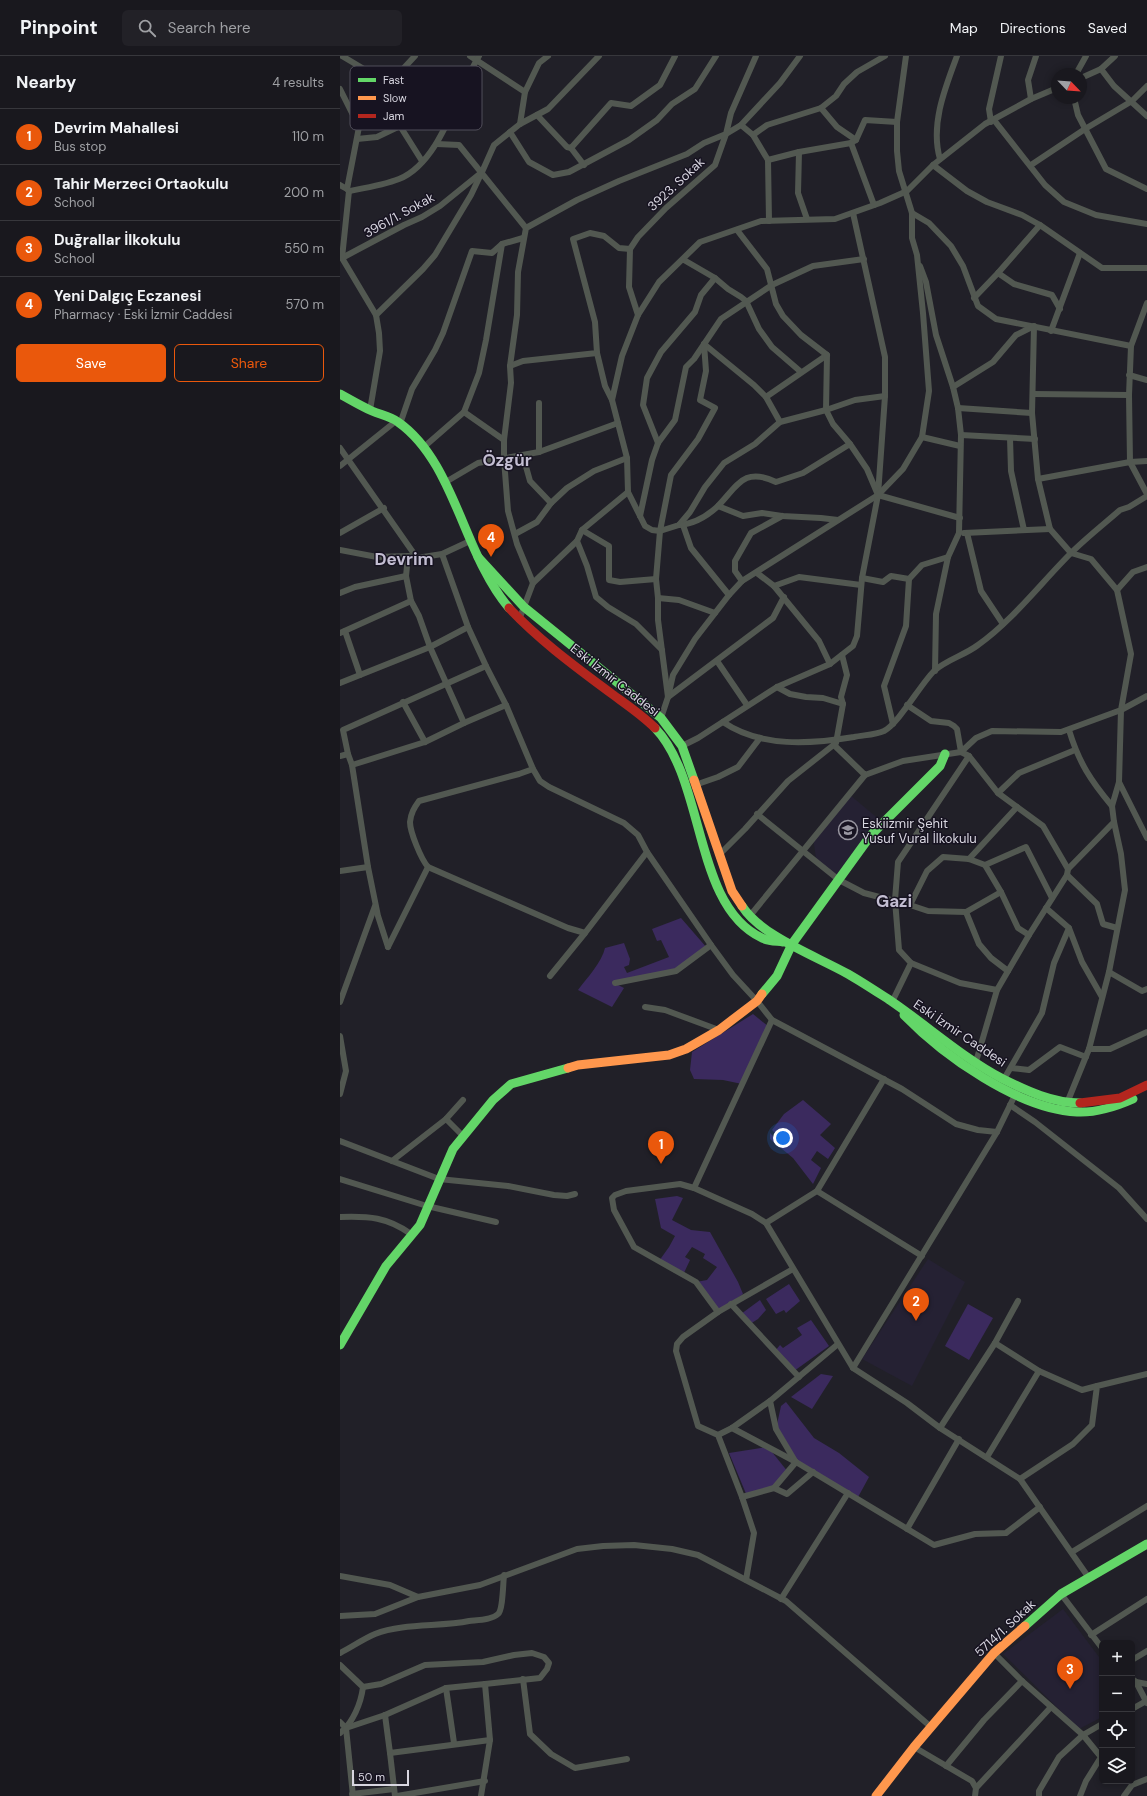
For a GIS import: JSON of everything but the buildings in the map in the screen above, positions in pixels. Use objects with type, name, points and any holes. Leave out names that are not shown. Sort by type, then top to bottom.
[{"type":"main road","name":"Eski İzmir Caddesi","points":[[340,394],[370,410],[398,422],[425,446],[444,483],[481,566],[497,593],[519,620],[545,642],[646,718],[662,734],[672,749],[682,772],[709,862],[720,893],[729,910],[744,926],[762,938],[792,944]]},
{"type":"main road","name":"Eski İzmir Caddesi","points":[[478,557],[524,607],[661,718],[682,746],[732,891],[749,917],[772,933],[848,974],[892,1002],[974,1067],[1004,1079],[1018,1090],[1066,1103],[1090,1103],[1120,1098],[1147,1085]]},
{"type":"main road","points":[[340,1345],[386,1266],[420,1225],[427,1206],[453,1150],[494,1100],[511,1084],[578,1065],[669,1055],[686,1049],[719,1030],[757,1000],[777,976],[792,944],[870,835],[940,766],[945,754]]},
{"type":"main road","points":[[974,1067],[1018,1090],[1048,1108],[1068,1112],[1090,1112],[1112,1108],[1147,1092]]},
{"type":"main road","name":"5714/1. Sokak","points":[[876,1796],[914,1747],[994,1653],[1061,1594],[1147,1544]]},
{"type":"street","points":[[342,56],[359,66]]},
{"type":"street","points":[[406,66],[415,56]]},
{"type":"street","points":[[470,56],[477,59],[525,92]]},
{"type":"street","points":[[520,124],[525,92],[539,63],[548,56]]},
{"type":"street","name":"3961/1. Sokak","points":[[341,258],[422,217],[440,206],[482,172],[494,145],[520,124],[548,109],[600,56]]},
{"type":"street","points":[[571,148],[611,103],[631,106],[660,85],[675,56]]},
{"type":"street","points":[[510,132],[529,162],[554,175],[569,172],[629,140],[657,120],[672,104],[695,89],[716,56]]},
{"type":"street","name":"3923. Sokak","points":[[630,249],[638,237],[666,208],[715,165],[726,134],[731,113],[756,56]]},
{"type":"street","points":[[533,583],[517,544],[508,512],[504,459],[504,440],[511,383],[510,366],[517,315],[518,272],[526,228],[577,200],[619,181],[687,154],[704,143],[726,134],[741,125],[780,83],[800,56]]},
{"type":"street","points":[[753,135],[767,125],[821,108],[836,96],[844,84],[857,72],[885,56]]},
{"type":"street","points":[[906,56],[897,122],[899,171],[912,213],[912,238],[926,282],[936,336],[953,387],[958,408],[961,435],[960,533],[948,557],[936,614],[935,671]]},
{"type":"street","points":[[940,159],[936,148],[936,133],[941,105],[957,56]]},
{"type":"street","points":[[1001,56],[989,109],[993,121],[1045,185],[1064,202],[1096,215],[1147,224]]},
{"type":"street","points":[[1031,99],[1028,80],[1036,56]]},
{"type":"street","points":[[1079,68],[1086,56]]},
{"type":"street","points":[[1087,75],[1101,69],[1115,56]]},
{"type":"street","points":[[1101,69],[1114,86],[1147,116]]},
{"type":"street","points":[[1031,166],[1132,101],[1147,86]]},
{"type":"street","points":[[340,89],[350,109]]},
{"type":"street","points":[[612,400],[622,356],[638,315],[659,282],[684,260],[700,242],[761,221],[835,219],[874,206],[906,191],[940,159],[985,124],[1031,99],[1051,91]]},
{"type":"street","points":[[1075,104],[1078,115],[1085,130],[1106,169],[1147,189]]},
{"type":"street","points":[[821,108],[837,128],[853,142],[874,206]]},
{"type":"street","points":[[537,115],[567,147],[571,148],[584,165]]},
{"type":"street","points":[[853,142],[865,120],[897,122]]},
{"type":"street","points":[[741,125],[753,135],[768,160],[768,222]]},
{"type":"street","points":[[358,130],[348,190],[341,258],[376,315],[380,351],[370,410]]},
{"type":"street","points":[[357,139],[376,137],[391,130]]},
{"type":"street","points":[[403,130],[422,161]]},
{"type":"street","points":[[340,185],[348,190],[400,179],[416,169],[436,144],[443,130]]},
{"type":"street","points":[[768,160],[799,152],[853,142]]},
{"type":"street","points":[[436,144],[459,145],[526,228]]},
{"type":"street","points":[[799,152],[798,193],[807,219]]},
{"type":"street","points":[[933,165],[967,191],[987,202],[1022,215],[1040,225],[1102,268],[1147,268]]},
{"type":"street","points":[[376,315],[423,269],[435,255],[471,195],[482,172]]},
{"type":"street","points":[[682,746],[698,738],[747,705],[778,687],[830,664],[853,646],[857,636],[862,578],[878,494],[885,396],[885,357],[853,213]]},
{"type":"street","points":[[912,213],[929,223],[951,246],[963,266],[978,306],[996,319],[1131,346]]},
{"type":"street","points":[[974,298],[1040,225]]},
{"type":"street","points":[[737,230],[767,269],[776,304],[783,316],[801,335],[827,355]]},
{"type":"street","points":[[638,315],[629,287],[630,249],[619,248],[604,236],[590,233],[573,239],[595,322],[597,353],[605,386],[612,400],[627,458],[628,492],[645,526],[652,530],[660,531],[705,516],[718,506],[736,484],[749,477],[764,476],[776,482],[803,473],[850,444]]},
{"type":"street","points":[[340,466],[398,422],[412,388],[435,350],[443,333],[472,251],[492,253],[502,244],[523,238]]},
{"type":"street","points":[[425,446],[464,412],[478,374],[486,340],[502,244]]},
{"type":"street","points":[[1051,331],[1080,253]]},
{"type":"street","points":[[661,718],[673,675],[695,639],[729,595],[742,582],[878,494],[903,469],[922,437],[929,391],[917,256]]},
{"type":"street","points":[[640,516],[652,460],[658,443],[675,420],[686,367],[694,359],[721,319],[772,285],[813,266],[864,259]]},
{"type":"street","points":[[684,260],[715,278],[746,301],[759,330],[772,347],[801,372]]},
{"type":"street","points":[[998,273],[1014,284],[1052,295],[1060,309]]},
{"type":"street","points":[[658,443],[643,405],[647,378],[661,352],[695,312],[701,295],[715,278]]},
{"type":"street","points":[[722,722],[737,731],[760,738],[802,743],[835,743],[882,732],[893,724],[935,671],[978,646],[1003,624],[1071,553],[1120,510],[1129,507],[1147,495],[1130,462],[1129,375],[1131,346],[1144,319],[1147,303]]},
{"type":"street","points":[[953,387],[993,362],[1016,335],[1034,326]]},
{"type":"street","points":[[1034,326],[1032,413],[1038,479],[1050,529],[1071,553],[1091,559],[1117,590],[1131,654],[1121,710],[1119,782],[1112,806],[1121,854],[1124,890],[1109,972],[1089,1049],[1066,1103]]},
{"type":"street","points":[[704,344],[754,385],[766,397],[780,422]]},
{"type":"street","points":[[668,697],[658,620],[656,579],[660,531],[671,475],[698,439],[715,408],[700,400],[706,371],[704,344]]},
{"type":"street","points":[[510,366],[523,361],[597,353]]},
{"type":"street","points":[[766,397],[827,355]]},
{"type":"street","points":[[827,355],[826,410],[833,424],[850,444],[867,469],[878,494],[960,518]]},
{"type":"street","points":[[1129,375],[1147,380]]},
{"type":"street","points":[[1033,394],[1129,395]]},
{"type":"street","points":[[681,525],[705,487],[724,463],[755,444],[780,422],[826,410],[855,400],[885,396]]},
{"type":"street","points":[[539,403],[539,452]]},
{"type":"street","points":[[958,408],[1032,413]]},
{"type":"street","points":[[464,412],[504,440]]},
{"type":"street","points":[[444,483],[478,464],[539,452],[618,422]]},
{"type":"street","points":[[961,435],[1035,439]]},
{"type":"street","points":[[922,437],[960,446]]},
{"type":"street","points":[[1010,438],[1011,471],[1024,530]]},
{"type":"street","points":[[340,448],[384,508],[417,558]]},
{"type":"street","points":[[523,456],[530,481],[551,503]]},
{"type":"street","points":[[514,534],[537,522],[551,503],[567,488],[594,471],[627,458]]},
{"type":"street","points":[[1038,479],[1130,462],[1147,461]]},
{"type":"street","points":[[519,620],[533,583],[577,542],[582,530],[628,492]]},
{"type":"street","points":[[718,506],[743,516],[762,513],[838,520]]},
{"type":"street","points":[[340,533],[384,508]]},
{"type":"street","points":[[742,582],[735,571],[735,561],[751,532],[782,516]]},
{"type":"street","points":[[681,525],[691,548],[729,595]]},
{"type":"street","points":[[960,533],[1050,529]]},
{"type":"street","points":[[582,530],[608,546],[609,580],[620,582],[656,579]]},
{"type":"street","points":[[967,533],[981,591],[1003,624]]},
{"type":"street","points":[[340,550],[376,556],[408,556],[417,558],[442,554],[470,541]]},
{"type":"street","points":[[577,542],[587,566],[596,597],[608,607],[636,624],[662,650]]},
{"type":"street","points":[[442,554],[468,627],[506,704],[533,769],[540,781],[549,787],[624,823],[638,835],[647,852],[711,945],[772,1020],[884,1079],[956,1124],[978,1130],[997,1132]]},
{"type":"street","points":[[408,556],[406,576],[411,601],[419,616],[430,646],[464,723]]},
{"type":"street","points":[[893,724],[884,686],[906,626],[909,579],[922,565],[948,557]]},
{"type":"street","points":[[1117,590],[1133,572],[1147,567]]},
{"type":"street","points":[[757,573],[774,586],[784,597],[819,641],[830,664]]},
{"type":"street","points":[[340,593],[354,587],[406,576]]},
{"type":"street","points":[[862,578],[883,582],[891,576],[909,579]]},
{"type":"street","points":[[774,586],[799,577],[861,585]]},
{"type":"street","points":[[668,697],[774,618],[784,597]]},
{"type":"street","points":[[658,598],[679,600],[715,613]]},
{"type":"street","points":[[360,675],[343,632],[411,601]]},
{"type":"street","points":[[340,683],[430,646],[468,627]]},
{"type":"street","points":[[719,855],[745,829],[788,781],[835,743],[843,704],[841,697],[847,675],[842,656]]},
{"type":"street","points":[[717,661],[747,705]]},
{"type":"street","points":[[428,867],[388,947],[376,904],[368,867],[352,765],[343,730],[486,666]]},
{"type":"street","points":[[778,687],[790,694],[823,698],[843,704]]},
{"type":"street","points":[[961,752],[976,738],[992,730],[1055,732],[1069,730],[1121,710],[1147,696]]},
{"type":"street","points":[[403,702],[425,742]]},
{"type":"street","points":[[352,765],[425,742],[506,704]]},
{"type":"street","points":[[907,705],[932,721],[949,723],[954,726],[957,729],[961,752]]},
{"type":"street","points":[[1069,730],[1075,750],[1092,782],[1112,806]]},
{"type":"street","points":[[695,785],[718,777],[738,767],[760,738]]},
{"type":"street","points":[[835,743],[865,775]]},
{"type":"street","points":[[998,793],[1019,773],[1075,750]]},
{"type":"street","points":[[749,917],[802,850],[865,775],[903,761],[961,752],[969,756],[998,793],[1043,826],[1068,872],[1097,904],[1104,924],[1117,928]]},
{"type":"street","points":[[340,756],[348,754]]},
{"type":"street","points":[[969,756],[898,862],[895,900],[899,950],[911,963],[960,983],[997,990]]},
{"type":"street","points":[[533,769],[419,801],[412,810],[410,824],[422,860],[428,867],[568,928],[585,933]]},
{"type":"street","points":[[1119,782],[1147,838]]},
{"type":"street","points":[[969,859],[1017,807]]},
{"type":"street","points":[[757,814],[839,880],[864,893],[895,900],[928,911],[966,912],[1001,892]]},
{"type":"street","points":[[974,1067],[997,990],[1068,872],[1114,822]]},
{"type":"street","points":[[985,865],[1026,847],[1052,898]]},
{"type":"street","points":[[550,976],[647,852]]},
{"type":"street","points":[[910,905],[927,872],[943,857],[969,859],[985,865],[1001,892],[1018,928],[1029,935]]},
{"type":"street","points":[[340,871],[368,867]]},
{"type":"street","points":[[340,1002],[376,904]]},
{"type":"street","points":[[1046,908],[1069,928],[1082,962],[1102,997]]},
{"type":"street","points":[[966,912],[980,944],[991,958],[1008,971]]},
{"type":"street","points":[[1004,1079],[1042,1013],[1054,963],[1069,928]]},
{"type":"street","points":[[616,983],[676,971],[711,945]]},
{"type":"street","points":[[892,1002],[911,963]]},
{"type":"street","points":[[1109,972],[1142,991],[1147,989]]},
{"type":"street","points":[[645,1007],[665,1010],[719,1030]]},
{"type":"street","points":[[694,1188],[772,1020]]},
{"type":"street","points":[[1089,1049],[1110,1049],[1147,1032]]},
{"type":"street","points":[[340,1036],[346,1071],[340,1094]]},
{"type":"street","points":[[1011,1068],[1029,1070],[1060,1047],[1086,1057]]},
{"type":"street","points":[[766,1223],[817,1191],[884,1079]]},
{"type":"street","points":[[853,1368],[997,1132],[1018,1090]]},
{"type":"street","points":[[392,1161],[446,1119],[463,1100]]},
{"type":"street","points":[[1010,1105],[1036,1122],[1119,1188],[1147,1219]]},
{"type":"street","points":[[446,1119],[463,1136]]},
{"type":"street","points":[[340,1141],[439,1179],[508,1186],[554,1195],[567,1196],[575,1194]]},
{"type":"street","points":[[340,1179],[427,1206],[496,1222]]},
{"type":"street","points":[[718,1312],[696,1282],[634,1247],[614,1210],[612,1198],[615,1195],[626,1191],[680,1184],[694,1188],[752,1214],[766,1223],[853,1368],[907,1403],[940,1428],[1020,1479],[1089,1578]]},
{"type":"street","points":[[817,1191],[922,1256]]},
{"type":"street","points":[[340,1217],[364,1216],[385,1219],[411,1234]]},
{"type":"street","points":[[746,1580],[754,1533],[742,1497],[718,1436],[698,1426],[676,1351],[677,1344],[682,1336],[718,1312],[793,1269]]},
{"type":"street","points":[[940,1428],[995,1343],[1018,1301]]},
{"type":"street","points":[[731,1304],[799,1376]]},
{"type":"street","points":[[995,1343],[1039,1371],[1082,1390],[1147,1374]]},
{"type":"street","points":[[718,1436],[770,1401],[838,1344]]},
{"type":"street","points":[[987,1457],[1039,1371]]},
{"type":"street","points":[[1020,1479],[1073,1444],[1092,1425],[1097,1386]]},
{"type":"street","points":[[770,1401],[776,1429],[796,1462]]},
{"type":"street","points":[[732,1428],[796,1462],[934,1545],[975,1534],[1006,1533],[1040,1508]]},
{"type":"street","points":[[907,1529],[959,1439]]},
{"type":"street","points":[[742,1497],[774,1488],[796,1462]]},
{"type":"street","points":[[774,1488],[788,1494],[813,1472]]},
{"type":"street","points":[[781,1599],[848,1493]]},
{"type":"street","points":[[1072,1552],[1147,1506]]},
{"type":"street","points":[[340,1616],[375,1614],[418,1597],[480,1585],[577,1549],[634,1545],[672,1549],[698,1555],[781,1599],[797,1610],[931,1727]]},
{"type":"street","points":[[340,1653],[376,1634],[412,1626],[464,1622],[493,1617],[498,1614],[502,1608],[501,1599],[504,1575]]},
{"type":"street","points":[[340,1576],[390,1585],[418,1597]]},
{"type":"street","points":[[1061,1594],[1099,1644]]},
{"type":"street","points":[[1091,1635],[1147,1599]]},
{"type":"street","points":[[1135,1658],[1147,1651]]},
{"type":"street","points":[[340,1733],[346,1728],[385,1715],[446,1688],[540,1678],[547,1669],[549,1662],[544,1657],[532,1653],[514,1655],[483,1662],[425,1665],[381,1684],[363,1687]]},
{"type":"street","points":[[994,1653],[1022,1681],[1083,1734],[1101,1757],[1086,1780],[1080,1796]]},
{"type":"street","points":[[340,1665],[363,1687]]},
{"type":"street","points":[[523,1679],[530,1734],[551,1754],[575,1768],[627,1759]]},
{"type":"street","points":[[1135,1680],[1147,1684]]},
{"type":"street","points":[[946,1766],[984,1720],[1022,1681]]},
{"type":"street","points":[[1135,1682],[1147,1702],[1135,1708]]},
{"type":"street","points":[[481,1796],[485,1781],[490,1740],[485,1684]]},
{"type":"street","points":[[363,1687],[361,1700],[346,1728],[352,1795],[394,1789]]},
{"type":"street","points":[[446,1688],[454,1743]]},
{"type":"street","points":[[976,1788],[1051,1707]]},
{"type":"street","points":[[385,1715],[396,1796],[485,1781]]},
{"type":"street","points":[[340,1722],[346,1728]]},
{"type":"street","points":[[1038,1796],[1039,1791],[1059,1757],[1083,1734],[1099,1726]]},
{"type":"street","points":[[390,1753],[454,1743],[490,1740]]},
{"type":"street","points":[[914,1747],[972,1780],[976,1788],[976,1796]]},
{"type":"street","points":[[1124,1796],[1132,1785],[1147,1779]]},
{"type":"shaded area","name":"Eskiizmir Şehit Yusuf Vural İlkokulu","points":[[850,795],[881,821],[837,877],[817,864],[813,838]]},
{"type":"shaded area","points":[[681,918],[707,948],[676,971],[616,984],[624,988],[612,1007],[578,990],[598,964],[605,948],[624,943],[630,959],[629,965],[624,967],[627,973],[669,957],[661,940],[657,941],[652,929]]},
{"type":"shaded area","points":[[753,1014],[769,1027],[742,1084],[723,1080],[694,1079],[690,1070],[692,1052]]},
{"type":"shaded area","points":[[803,1100],[831,1124],[820,1135],[835,1148],[828,1159],[817,1151],[811,1160],[821,1168],[813,1184],[793,1158],[770,1139],[770,1133],[775,1138],[778,1136],[772,1130],[784,1114]]},
{"type":"shaded area","points":[[677,1196],[683,1198],[672,1220],[691,1230],[710,1232],[738,1282],[743,1294],[718,1312],[696,1282],[707,1280],[717,1267],[703,1258],[705,1254],[692,1247],[685,1257],[690,1260],[683,1275],[659,1261],[675,1236],[661,1228],[655,1199]]},
{"type":"shaded area","points":[[928,1259],[965,1282],[912,1386],[862,1359]]},
{"type":"shaded area","points":[[789,1284],[800,1301],[786,1313],[784,1310],[776,1314],[766,1299]]},
{"type":"shaded area","points":[[760,1300],[766,1310],[758,1319],[750,1324],[741,1314]]},
{"type":"shaded area","points":[[968,1304],[993,1318],[969,1360],[945,1346]]},
{"type":"shaded area","points":[[811,1320],[829,1346],[794,1371],[775,1351],[780,1345],[783,1348],[802,1335],[797,1328]]},
{"type":"shaded area","points":[[821,1374],[833,1376],[812,1409],[791,1397]]},
{"type":"shaded area","points":[[786,1402],[814,1438],[839,1453],[869,1477],[857,1499],[796,1462],[776,1429],[781,1406]]},
{"type":"shaded area","points":[[768,1447],[788,1472],[774,1488],[747,1496],[729,1453]]},
{"type":"shaded area","points":[[1063,1609],[1099,1657],[1099,1719],[1079,1729],[1003,1654]]},
{"type":"traffic: fast","points":[[340,394],[368,409],[395,420],[417,439],[433,460],[446,484],[480,562],[493,586],[509,608]]},
{"type":"traffic: fast","points":[[478,557],[524,607],[661,718],[682,746],[694,780]]},
{"type":"traffic: fast","points":[[655,728],[671,751],[684,779],[711,871],[723,899],[740,922],[762,938],[783,942]]},
{"type":"traffic: fast","points":[[762,994],[777,976],[792,944],[871,835],[940,766],[945,754]]},
{"type":"traffic: fast","points":[[742,906],[751,917],[775,936],[870,987],[988,1071],[1040,1096],[1060,1101],[1080,1103]]},
{"type":"traffic: fast","points":[[904,1015],[920,1031],[940,1047],[983,1078],[1007,1091],[1031,1101],[1054,1109],[1092,1112],[1119,1105],[1133,1099]]},
{"type":"traffic: fast","points":[[340,1345],[386,1266],[420,1225],[453,1149],[493,1100],[511,1084],[568,1068]]},
{"type":"traffic: fast","points":[[1025,1626],[1061,1594],[1147,1544]]},
{"type":"traffic: slow","points":[[694,780],[732,891],[742,906]]},
{"type":"traffic: slow","points":[[568,1068],[578,1065],[669,1055],[686,1049],[719,1030],[757,1001],[762,994]]},
{"type":"traffic: slow","points":[[876,1796],[914,1747],[994,1653],[1025,1626]]},
{"type":"traffic: jam","points":[[509,608],[533,632],[655,728]]},
{"type":"traffic: jam","points":[[1080,1103],[1120,1098],[1147,1085]]},
{"type":"place","name":"Yeni Dalgıç Eczanesi","points":[[491,557]]},
{"type":"place","name":"Eskiizmir Şehit Yusuf Vural İlkokulu","points":[[848,830]]},
{"type":"place","name":"Devrim Mahallesi","points":[[661,1164]]},
{"type":"place","name":"Tahir Merzeci Ortaokulu","points":[[916,1321]]},
{"type":"place","name":"Duğrallar İlkokulu","points":[[1070,1689]]},
{"type":"district","name":"Özgür","points":[[507,460]]},
{"type":"district","name":"Devrim","points":[[404,559]]},
{"type":"district","name":"Gazi","points":[[894,901]]}]
